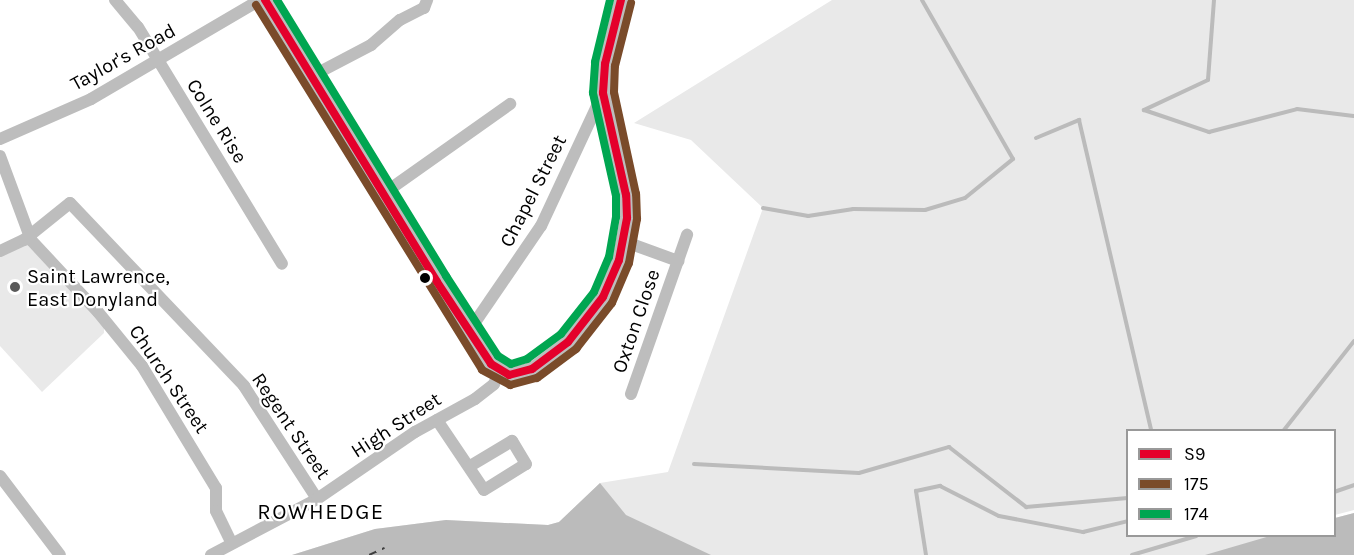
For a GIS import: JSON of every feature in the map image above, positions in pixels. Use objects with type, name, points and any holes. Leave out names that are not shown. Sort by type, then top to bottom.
[{"type":"street","name":"Colne Rise","points":[[115,0],[129,15],[282,264]]},
{"type":"street","name":"Taylor's Road","points":[[0,139],[91,99],[262,0]]},
{"type":"street","points":[[262,0],[312,76],[469,332],[499,372],[509,375],[525,372],[568,342],[603,297],[623,241],[626,195],[603,93],[605,64],[621,0]]},
{"type":"street","points":[[312,76],[372,45],[400,20],[424,8],[427,0]]},
{"type":"street","name":"Chapel Street","points":[[469,332],[541,226],[603,93]]},
{"type":"street","points":[[383,194],[510,104]]},
{"type":"street","name":"Church Street","points":[[0,156],[29,235],[142,366],[216,488],[216,511],[231,542]]},
{"type":"street","name":"Regent Street","points":[[29,235],[70,202],[244,386],[317,499]]},
{"type":"street","points":[[0,251],[29,235]]},
{"type":"street","name":"Oxton Close","points":[[631,394],[687,235]]},
{"type":"street","name":"Oxton Close","points":[[623,241],[678,261]]},
{"type":"street","name":"High Street","points":[[211,555],[231,542],[317,499],[437,420],[489,390],[499,372]]},
{"type":"street","points":[[437,420],[462,461],[470,466],[484,490],[526,464],[512,441],[470,466]]},
{"type":"street","points":[[0,476],[60,555]]},
{"type":"shaded area","points":[[832,0],[1354,0],[1354,510],[1336,515],[1336,429],[1126,429],[1126,537],[1336,537],[1336,518],[1354,513],[1354,555],[292,555],[375,529],[446,520],[548,525],[559,522],[600,483],[668,472],[763,208],[691,140],[634,123]]},
{"type":"shaded area","points":[[26,243],[104,323],[104,333],[42,392],[0,346],[0,253]]},
{"type":"shaded area","points":[[600,483],[626,515],[711,555],[292,555],[375,529],[446,520],[548,525],[559,522]]},
{"type":"shaded area","points":[[1354,513],[1354,555],[1205,555],[1267,537],[1336,537],[1336,518]]},
{"type":"waterway","points":[[763,208],[808,216],[853,209],[925,210],[965,198],[1013,159],[922,0]]},
{"type":"waterway","points":[[1214,0],[1208,80],[1144,110],[1209,132],[1297,109],[1354,116]]},
{"type":"waterway","points":[[1036,138],[1079,120],[1151,429]]},
{"type":"waterway","points":[[1285,429],[1354,341]]},
{"type":"waterway","points":[[694,464],[859,473],[949,447],[1026,507],[1126,498]]},
{"type":"waterway","points":[[1336,491],[1354,485]]},
{"type":"waterway","points":[[926,555],[916,491],[940,486],[999,516],[1083,532],[1126,521]]},
{"type":"waterway","points":[[1132,555],[1193,537]]},
{"type":"ferry route","points":[[369,555],[384,548]]},
{"type":"transit line","name":"S9","points":[[265,0],[437,282],[491,364],[509,375],[532,369],[568,342],[603,297],[619,260],[627,218],[626,195],[603,93],[605,64],[621,0]]},
{"type":"transit line","name":"174","points":[[277,0],[446,276],[498,356],[511,364],[527,359],[561,334],[594,292],[609,257],[616,217],[616,196],[593,93],[595,62],[610,0]]},
{"type":"transit line","name":"175","points":[[256,5],[482,370],[510,385],[537,378],[576,349],[612,303],[629,263],[637,219],[636,194],[614,92],[615,66],[631,3]]},
{"type":"place","name":"Saint Lawrence, East Donyland","points":[[15,287]]},
{"type":"district","name":"ROWHEDGE","points":[[321,513]]}]
